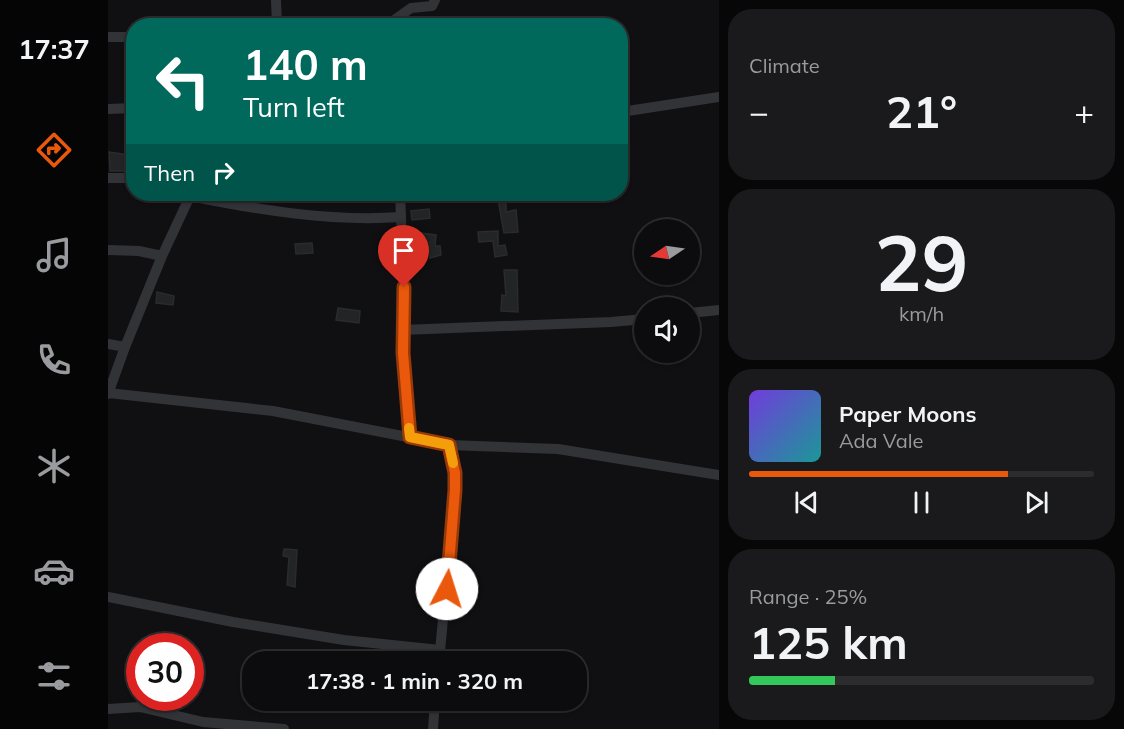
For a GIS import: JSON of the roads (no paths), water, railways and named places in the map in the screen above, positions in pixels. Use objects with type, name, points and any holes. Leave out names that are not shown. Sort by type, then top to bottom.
[{"type":"street","points":[[276,0],[277,18]]},
{"type":"street","points":[[397,18],[411,8],[432,6],[435,0]]},
{"type":"street","points":[[108,37],[126,37]]},
{"type":"street","points":[[628,110],[719,97]]},
{"type":"street","points":[[108,109],[126,108]]},
{"type":"street","points":[[108,178],[126,178]]},
{"type":"street","points":[[188,201],[162,256],[108,394],[273,411],[449,445],[558,449],[719,476]]},
{"type":"street","points":[[222,201],[269,210],[317,215],[365,219],[401,217]]},
{"type":"street","points":[[400,201],[404,287],[402,330],[410,437]]},
{"type":"street","points":[[108,250],[139,251],[162,256]]},
{"type":"street","points":[[700,312],[719,310]]},
{"type":"street","points":[[402,330],[634,319]]},
{"type":"street","points":[[108,344],[125,347]]},
{"type":"street","points":[[440,651],[455,490],[455,473],[449,445]]},
{"type":"street","points":[[108,597],[409,651]]},
{"type":"street","points":[[108,709],[140,707],[203,722],[284,729]]},
{"type":"street","points":[[433,729],[434,711]]}]
